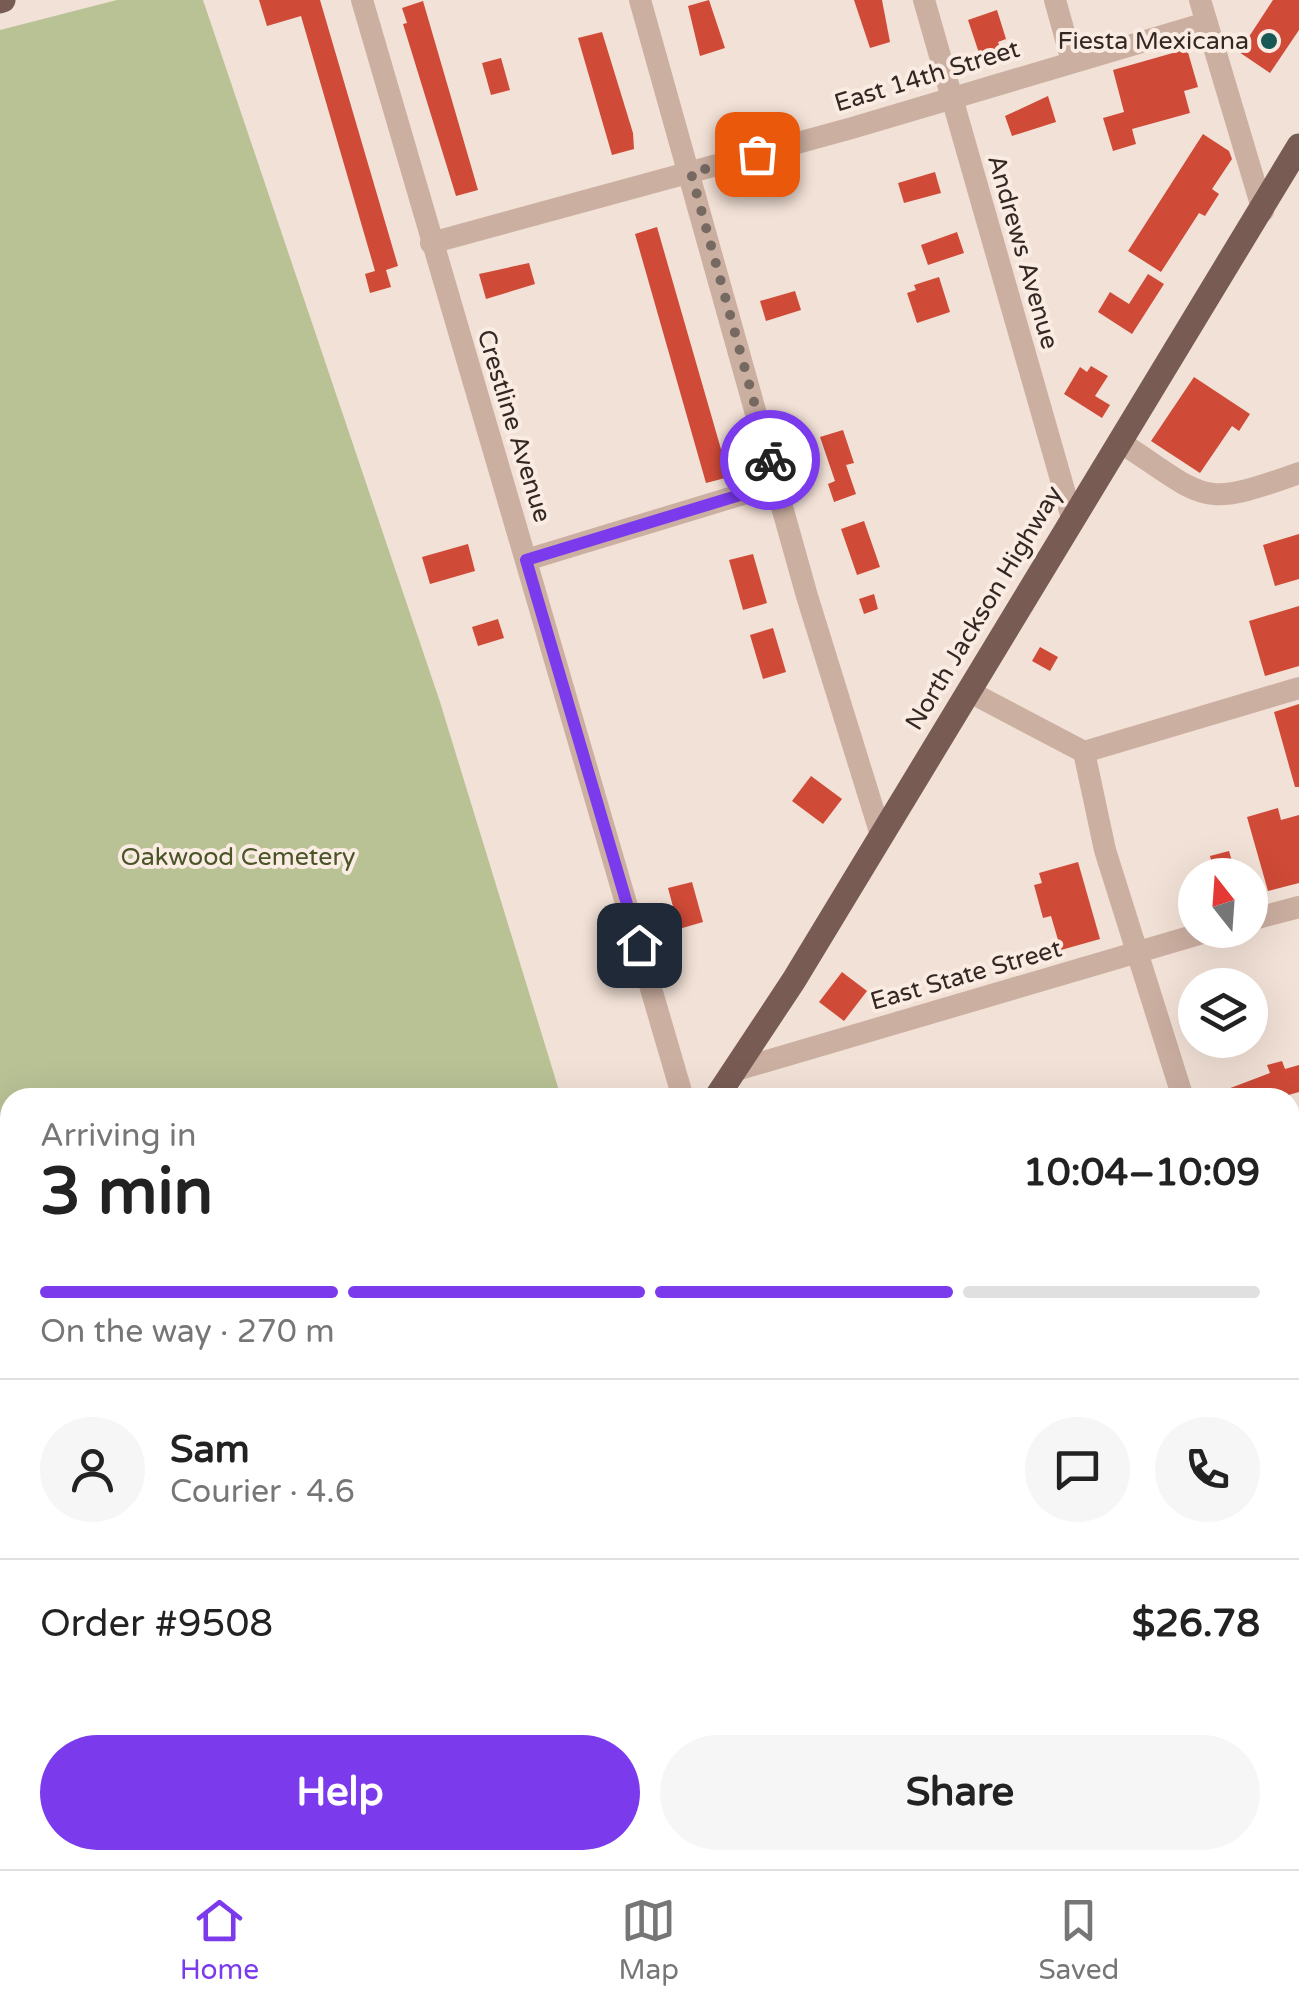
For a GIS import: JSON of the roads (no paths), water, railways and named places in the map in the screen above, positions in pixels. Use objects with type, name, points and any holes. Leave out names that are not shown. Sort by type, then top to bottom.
[{"type":"main road","name":"North Jackson Highway","points":[[723,1088],[970,692],[1299,146]]},
{"type":"street","name":"Crestline Avenue","points":[[362,0],[680,1088]]},
{"type":"street","points":[[640,0],[776,484],[881,835]]},
{"type":"street","name":"Andrews Avenue","points":[[924,0],[1072,518]]},
{"type":"street","points":[[1055,0],[1072,61]]},
{"type":"street","name":"East 14th Street","points":[[431,243],[951,98],[1072,61],[1203,11]]},
{"type":"street","points":[[1203,11],[1262,211]]},
{"type":"street","points":[[1120,442],[1198,494],[1240,494],[1299,472]]},
{"type":"street","points":[[526,560],[776,484]]},
{"type":"street","points":[[970,692],[1084,752],[1299,688]]},
{"type":"street","points":[[1084,752],[1106,850],[1179,1088]]},
{"type":"street","points":[[1268,915],[1299,907]]},
{"type":"street","name":"East State Street","points":[[733,1072],[1178,941]]},
{"type":"place","name":"Fiesta Mexicana","points":[[1269,41]]},
{"type":"park label","name":"Oakwood Cemetery","points":[[238,857]]}]
